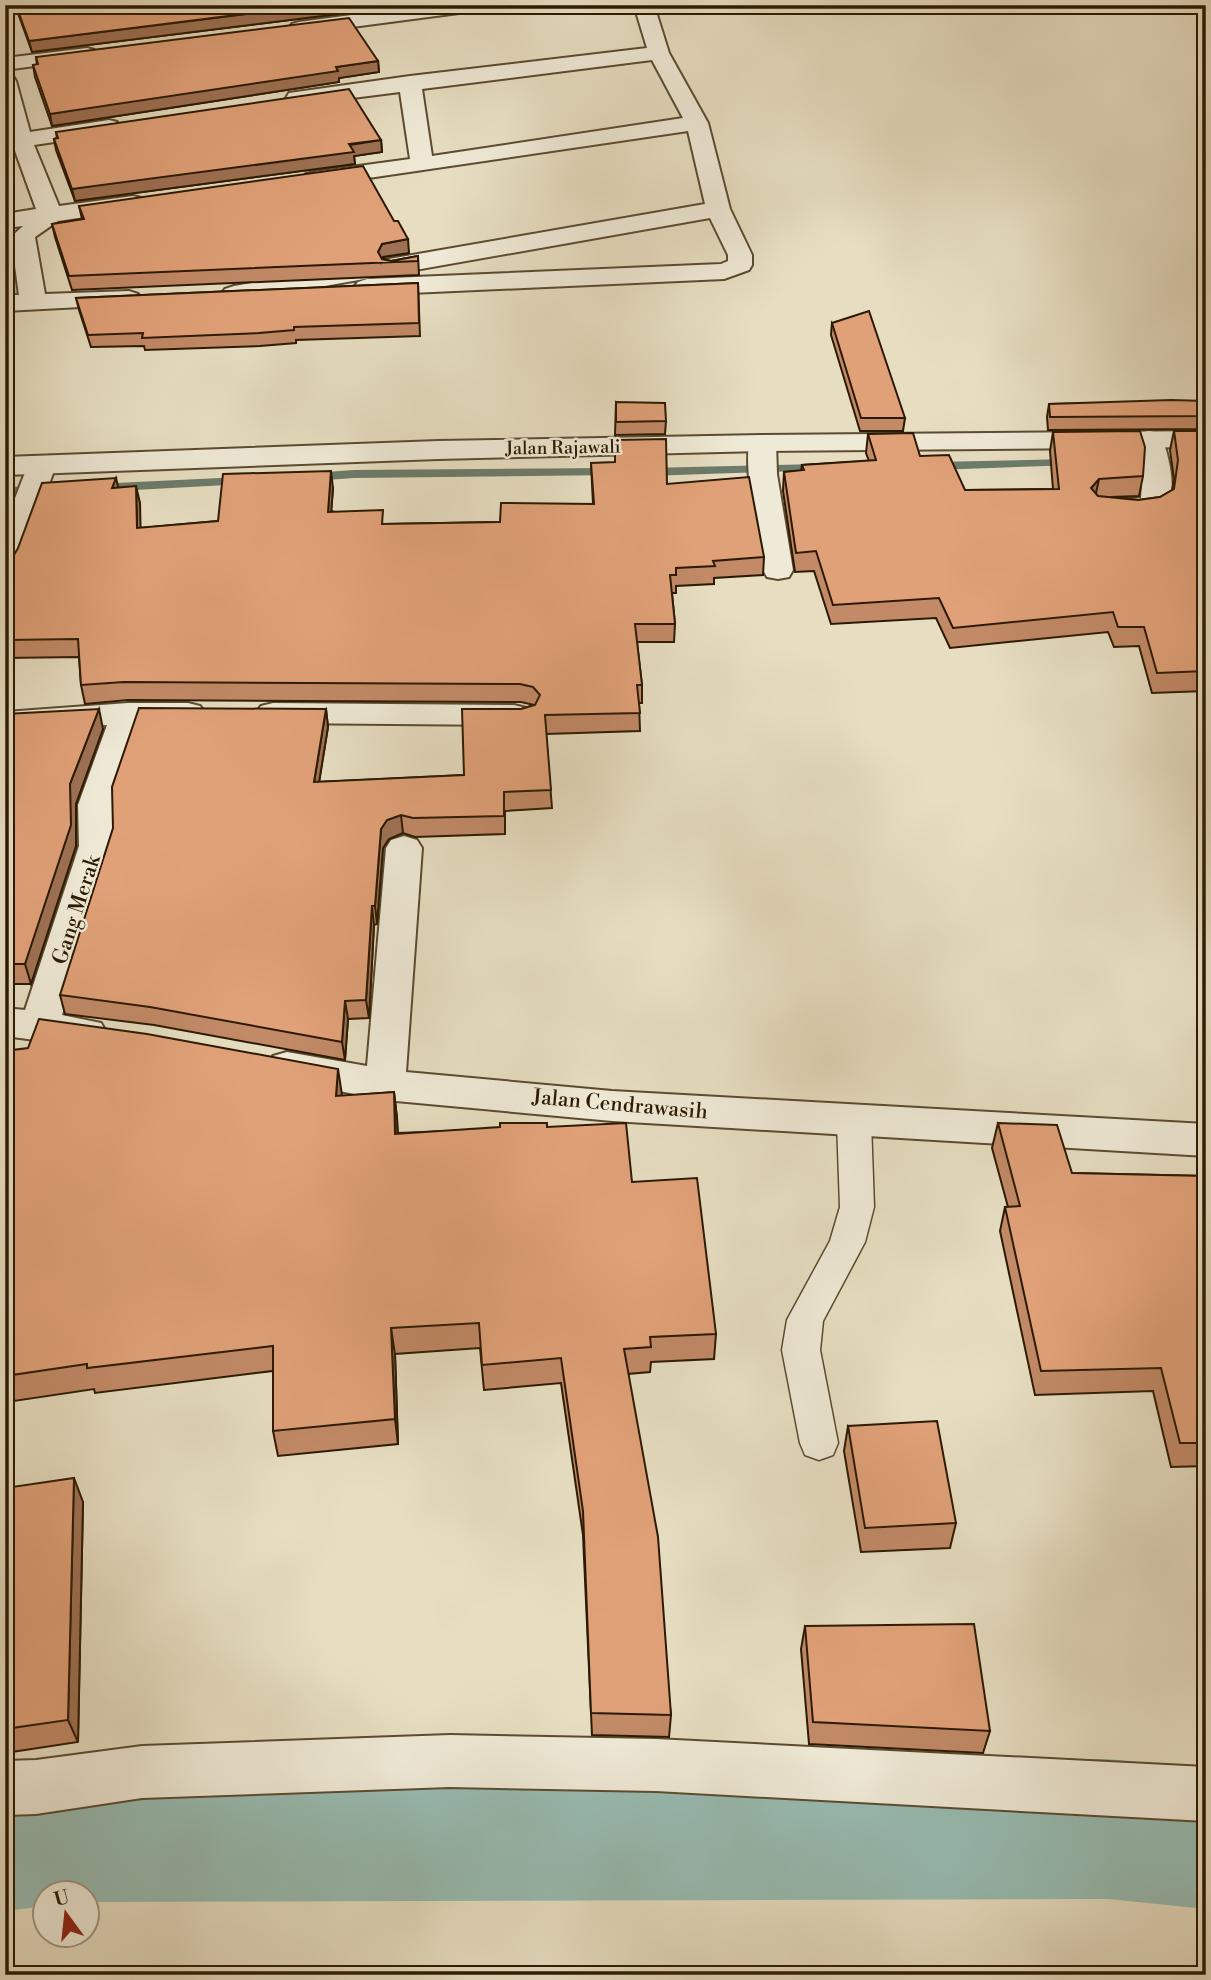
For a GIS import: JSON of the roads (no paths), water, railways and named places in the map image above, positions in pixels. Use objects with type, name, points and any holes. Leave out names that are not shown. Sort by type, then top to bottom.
[{"type":"street","points":[[281,30],[376,11],[474,5]]},
{"type":"street","points":[[401,275],[724,271],[740,265],[741,260],[718,209],[697,123],[659,53],[644,5]]},
{"type":"street","points":[[5,64],[102,52]]},
{"type":"street","points":[[270,102],[411,82],[659,53]]},
{"type":"street","points":[[5,81],[21,140],[50,215]]},
{"type":"street","points":[[411,82],[418,150],[423,164]]},
{"type":"street","points":[[21,140],[131,123]]},
{"type":"street","points":[[285,183],[697,123]]},
{"type":"street","points":[[33,302],[11,230],[50,215],[160,200]]},
{"type":"street","points":[[207,296],[401,275],[718,209]]},
{"type":"street","points":[[5,303],[153,298]]},
{"type":"street","name":"Jalan Rajawali","points":[[5,466],[37,479],[438,450],[762,457],[1153,452],[1206,439]]},
{"type":"street","points":[[1105,507],[1152,506],[1155,503],[1153,452]]},
{"type":"street","points":[[762,457],[778,570]]},
{"type":"street","points":[[5,565],[37,479]]},
{"type":"street","points":[[5,722],[128,713],[521,715]]},
{"type":"street","name":"Gang Merak","points":[[22,1024],[97,846],[96,805],[128,713]]},
{"type":"street","points":[[385,1084],[404,848]]},
{"type":"street","points":[[22,1024],[128,1040]]},
{"type":"street","name":"Jalan Cendrawasih","points":[[249,1060],[385,1084],[612,1106],[854,1122],[1206,1140]]},
{"type":"street","points":[[5,1788],[36,1787],[142,1772],[450,1760],[656,1765],[1206,1794]]},
{"type":"lane","points":[[819,1443],[801,1350],[805,1320],[847,1242],[857,1207],[854,1122]]},
{"type":"waterway","points":[[935,466],[1070,463]]},
{"type":"waterway","points":[[648,472],[821,468]]},
{"type":"waterway","points":[[312,477],[354,474],[611,472]]},
{"type":"waterway","points":[[116,487],[241,481]]},
{"type":"waterway","points":[[5,491],[38,490]]},
{"type":"waterway","points":[[5,1841],[75,1832],[1108,1829],[1206,1839]]}]
